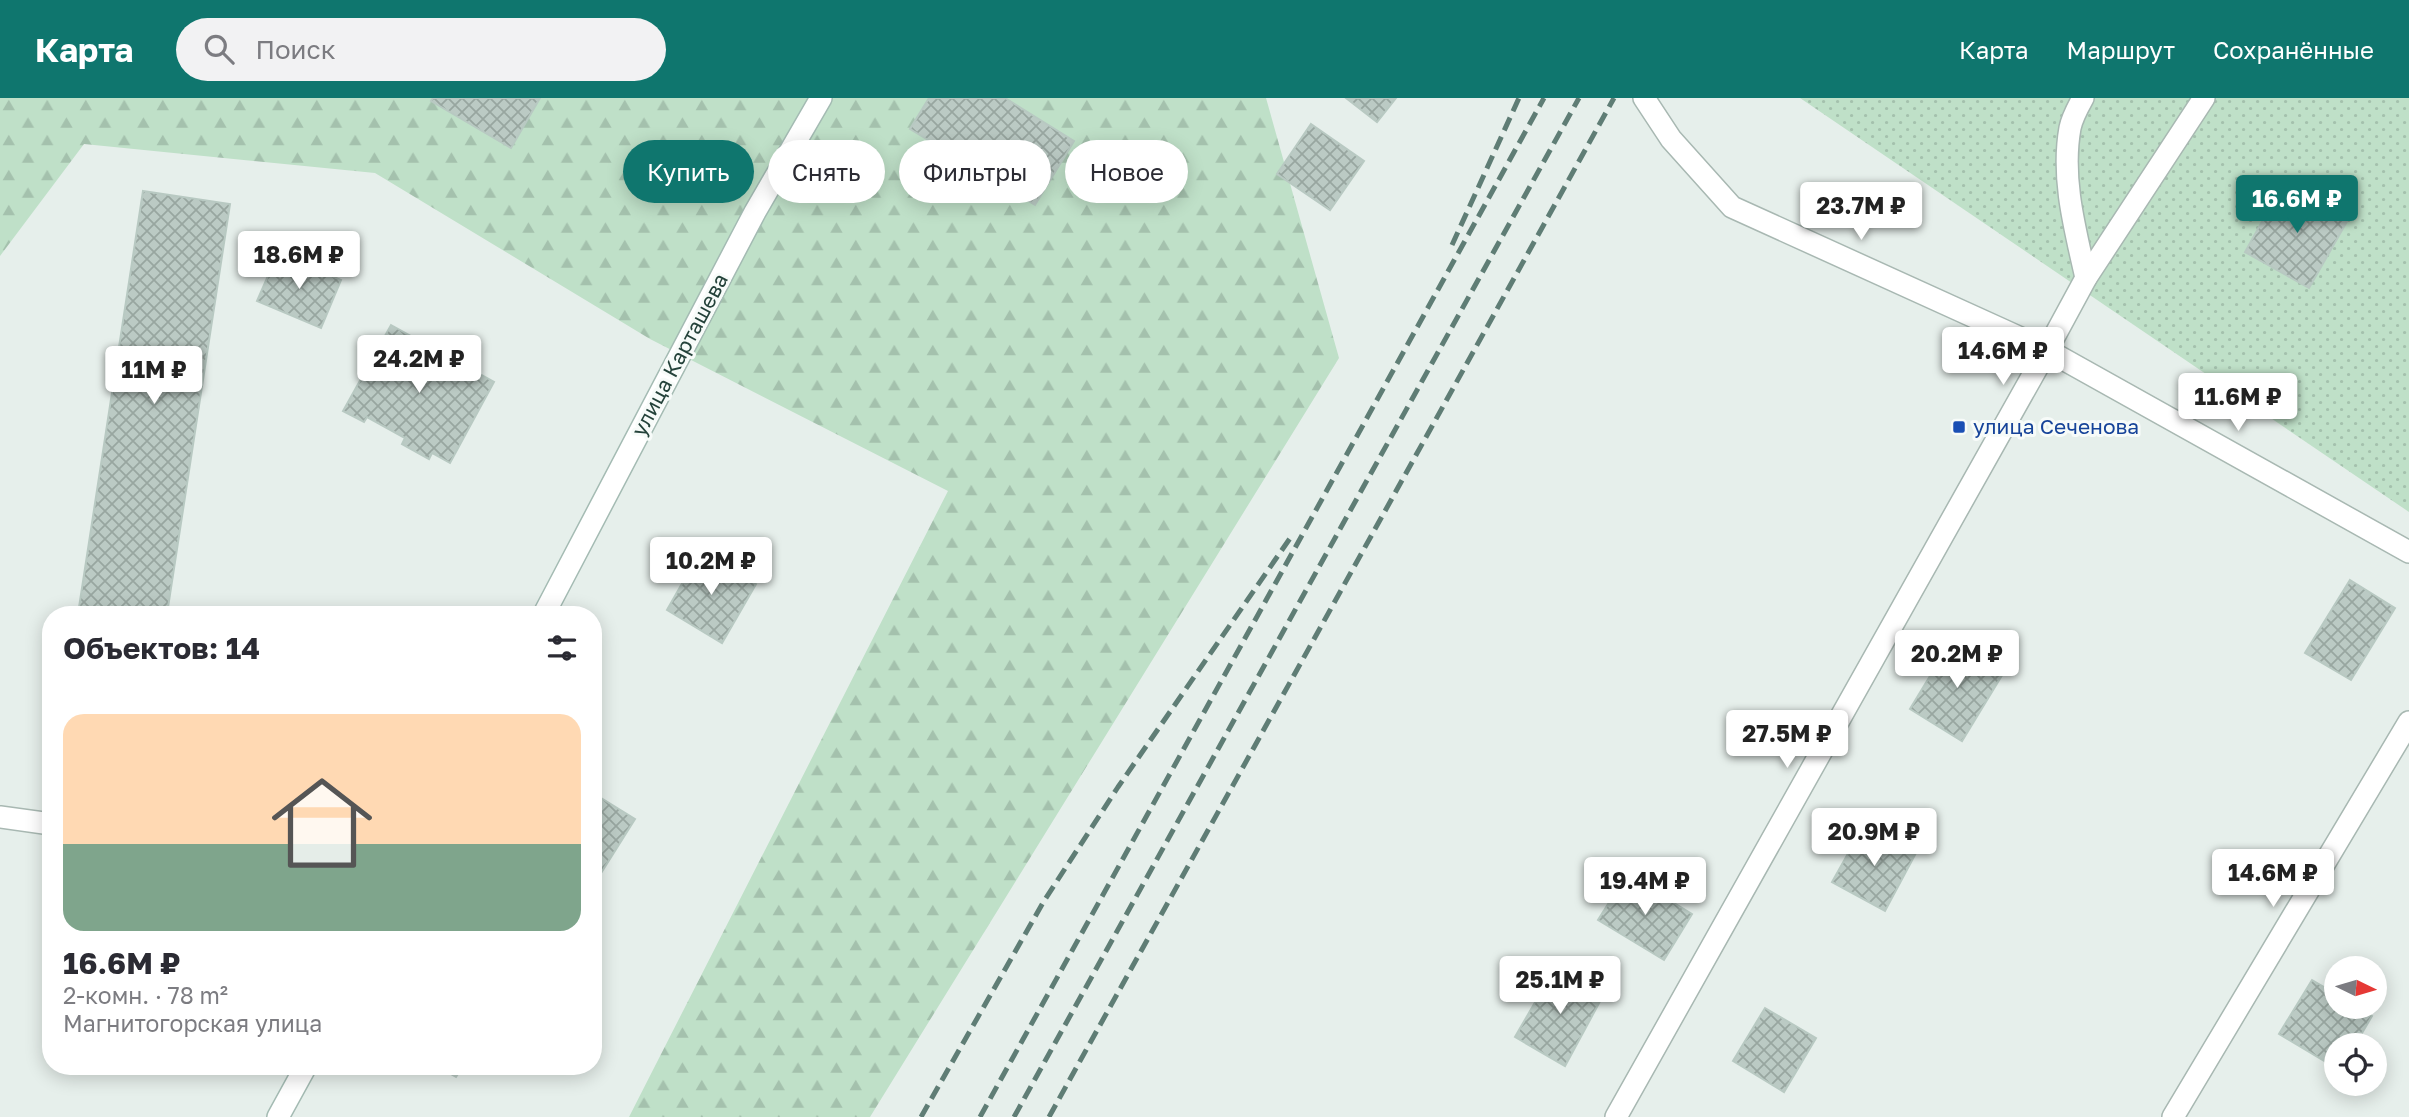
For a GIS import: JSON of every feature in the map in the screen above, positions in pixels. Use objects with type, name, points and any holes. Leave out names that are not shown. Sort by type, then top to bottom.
[{"type":"street","name":"улица Карташева","points":[[548,606],[755,212],[821,98]]},
{"type":"street","points":[[1644,98],[1671,139],[1732,207],[2047,350],[2409,552]]},
{"type":"street","points":[[2082,98],[2070,126],[2067,181],[2086,278]]},
{"type":"street","points":[[1616,1117],[2086,278],[2204,98]]},
{"type":"street","points":[[2173,1117],[2409,722]]},
{"type":"street","points":[[0,817],[42,823]]},
{"type":"street","points":[[278,1117],[301,1075]]},
{"type":"green space","points":[[0,98],[1266,98],[1339,358],[870,1117],[629,1117],[948,491],[650,339],[375,173],[84,144],[0,256]]},
{"type":"green space","points":[[1800,98],[2409,98],[2409,512]]},
{"type":"building","points":[[433,98],[540,98],[511,148],[431,101]]},
{"type":"building","points":[[929,98],[1005,98],[1072,140],[1065,140],[1065,156],[1051,179],[1051,140],[928,140],[910,129]]},
{"type":"building","points":[[1346,98],[1396,98],[1377,122]]},
{"type":"building","points":[[1311,124],[1364,161],[1330,210],[1277,174]]},
{"type":"building","points":[[2284,182],[2349,218],[2309,288],[2245,252]]},
{"type":"building","points":[[143,191],[230,204],[168,606],[79,606]]},
{"type":"building","points":[[278,253],[341,280],[321,328],[257,301]]},
{"type":"building","points":[[391,325],[494,382],[450,463],[432,453],[429,459],[402,444],[405,438],[367,417],[364,422],[343,411]]},
{"type":"building","points":[[700,552],[756,584],[722,643],[667,610]]},
{"type":"building","points":[[2350,580],[2395,608],[2351,680],[2305,653]]},
{"type":"building","points":[[1952,640],[2004,672],[1962,741],[1910,709]]},
{"type":"building","points":[[602,799],[635,819],[602,871]]},
{"type":"building","points":[[1864,825],[1916,853],[1885,911],[1832,882]]},
{"type":"building","points":[[1627,874],[1692,914],[1664,960],[1598,920]]},
{"type":"building","points":[[1556,966],[1604,994],[1565,1066],[1515,1037]]},
{"type":"building","points":[[2312,980],[2324,987],[2324,1019],[2370,1019],[2362,1033],[2324,1033],[2324,1061],[2279,1034]]},
{"type":"building","points":[[1765,1008],[1816,1038],[1784,1092],[1733,1061]]},
{"type":"railway","points":[[1452,245],[1519,98]]},
{"type":"railway","points":[[980,1117],[1544,98]]},
{"type":"railway","points":[[1014,1117],[1579,98]]},
{"type":"railway","points":[[1049,1117],[1614,98]]},
{"type":"railway","points":[[921,1117],[1044,901],[1118,787],[1293,534]]},
{"type":"place","name":"улица Сеченова","points":[[1959,427]]}]
